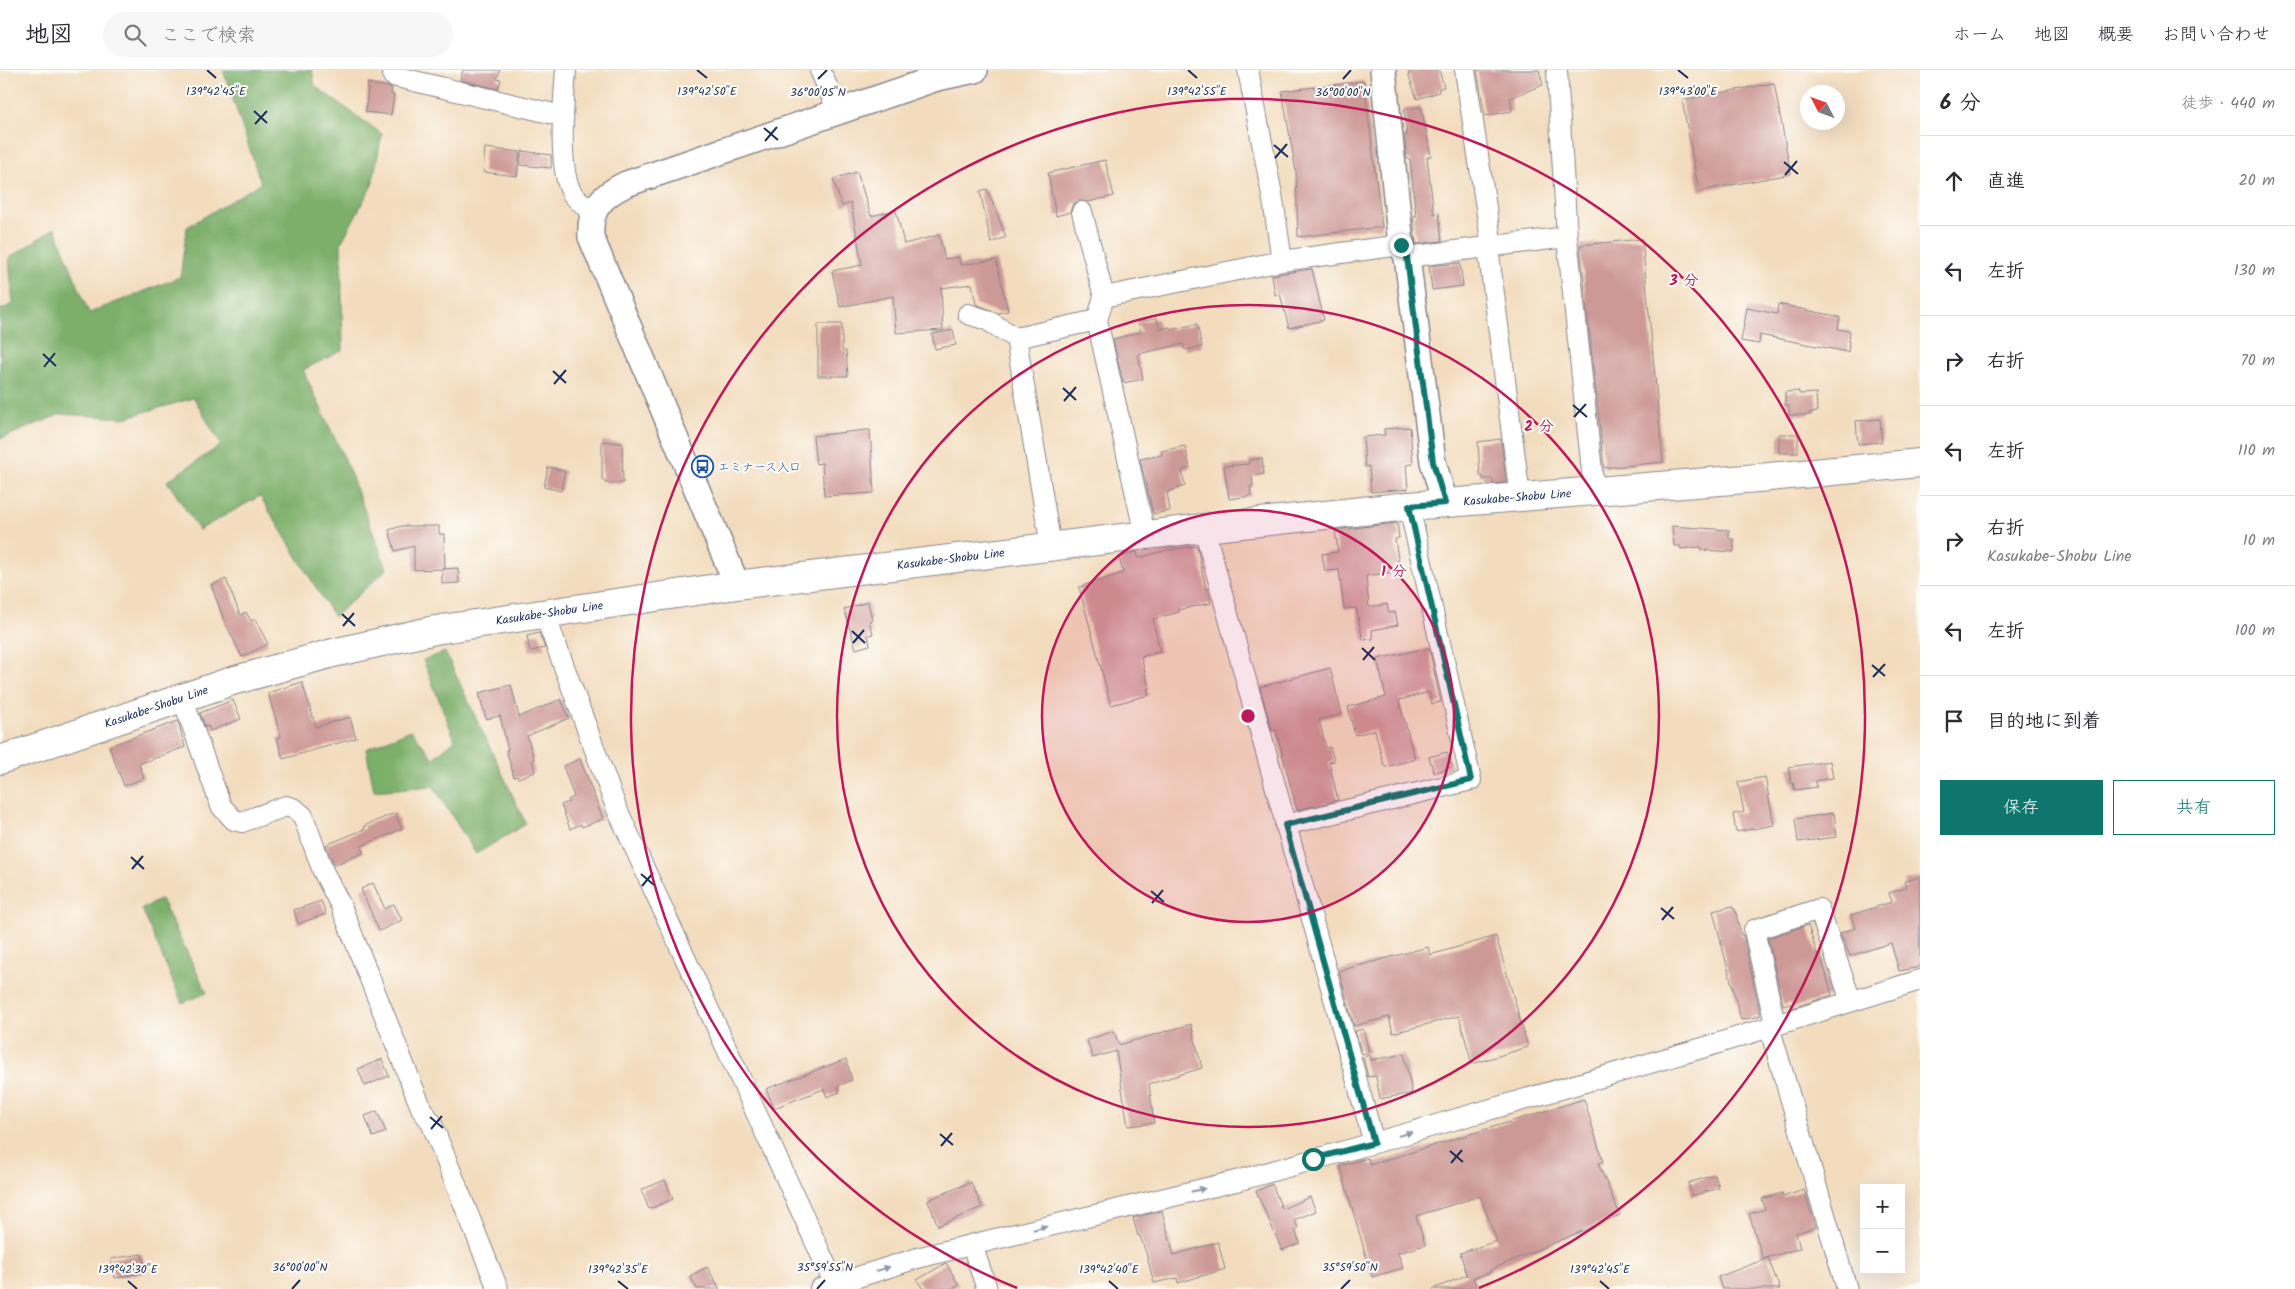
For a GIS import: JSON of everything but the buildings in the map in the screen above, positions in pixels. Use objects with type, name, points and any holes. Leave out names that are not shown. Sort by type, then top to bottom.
[{"type":"main road","name":"Kasukabe-Shobu Line","points":[[0,760],[232,681],[333,653],[416,634],[737,585],[1204,528],[1409,506],[1920,463]]},
{"type":"street","points":[[394,70],[393,76],[562,116]]},
{"type":"street","points":[[566,70],[562,116],[568,182],[574,196],[594,210]]},
{"type":"street","points":[[820,70],[838,111]]},
{"type":"street","points":[[737,585],[592,238],[590,223],[594,210],[612,191],[626,184],[937,78],[975,70]]},
{"type":"street","points":[[1248,70],[1273,200],[1282,261]]},
{"type":"street","points":[[1383,70],[1404,251],[1433,462],[1445,503]]},
{"type":"street","points":[[1466,70],[1490,247],[1520,497]]},
{"type":"street","points":[[1557,70],[1567,237],[1594,490]]},
{"type":"street","points":[[1082,212],[1104,297],[1098,320],[1145,535]]},
{"type":"street","points":[[1104,297],[1282,261],[1404,251],[1490,247],[1567,237]]},
{"type":"street","points":[[968,314],[987,320],[1016,338],[1098,320]]},
{"type":"street","points":[[1016,338],[1051,548]]},
{"type":"street","points":[[1285,825],[1471,780],[1409,506]]},
{"type":"street","points":[[1204,528],[1374,1143]]},
{"type":"street","points":[[545,615],[616,807],[827,1287],[921,1257],[1240,1180],[1374,1143],[1709,1046],[1920,980]]},
{"type":"street","points":[[182,697],[221,806],[226,814],[234,820],[242,822],[286,806],[295,809],[303,816],[323,872],[342,906],[422,1110],[431,1122],[498,1289]]},
{"type":"street","points":[[1847,1289],[1772,1025],[1754,930],[1819,909],[1851,1001]]},
{"type":"street","points":[[972,1245],[987,1289]]},
{"type":"green space","points":[[223,70],[312,70],[315,86],[382,134],[372,185],[341,243],[343,350],[303,370],[346,462],[387,569],[334,617],[260,496],[199,530],[167,481],[221,445],[194,398],[124,418],[61,414],[0,439],[0,310],[13,304],[9,258],[55,228],[89,313],[180,277],[187,227],[261,183]]},
{"type":"green space","points":[[445,652],[526,824],[476,854],[433,786],[374,791],[366,749],[411,730],[433,758],[455,740],[423,660]]},
{"type":"green space","points":[[161,899],[207,993],[182,1003],[142,909]]},
{"type":"place","name":"エミナース入口","points":[[702,467]]},
{"type":"route","points":[[1313,1159],[1374,1143],[1285,825],[1471,780],[1409,506],[1445,503],[1433,462],[1407,257],[1401,245]]}]
